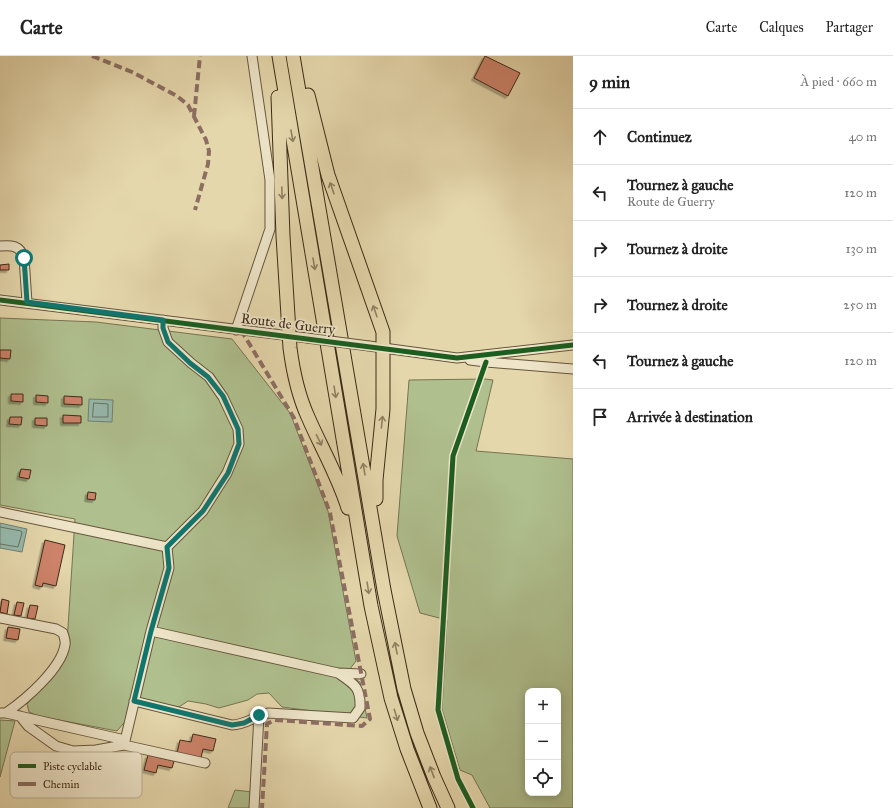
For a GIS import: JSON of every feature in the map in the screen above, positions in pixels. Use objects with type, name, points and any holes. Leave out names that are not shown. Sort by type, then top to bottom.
[{"type":"highway","points":[[275,56],[280,113],[283,236],[292,365],[308,417],[345,496],[362,549]]},
{"type":"highway","points":[[279,56],[371,606],[391,698],[407,749],[430,808]]},
{"type":"highway","points":[[293,56],[376,535],[384,590],[404,689],[434,778],[448,808]]},
{"type":"highway","points":[[299,56],[328,174],[383,332],[383,409],[376,480],[376,535]]},
{"type":"street","points":[[236,330],[270,229],[270,180],[252,56]]},
{"type":"street","points":[[0,246],[15,246],[22,252],[25,265],[27,302]]},
{"type":"street","name":"Route de Guerry","points":[[0,300],[27,302],[457,358],[573,345]]},
{"type":"street","points":[[163,320],[163,328],[168,342],[190,363],[208,377],[223,396],[238,429],[239,444],[228,473],[203,511],[167,547]]},
{"type":"street","points":[[457,358],[486,362],[572,368]]},
{"type":"street","points":[[0,512],[167,547]]},
{"type":"street","points":[[125,742],[151,631],[169,568],[167,547]]},
{"type":"street","points":[[0,618],[56,629],[63,633],[66,643],[61,657],[43,681],[20,703],[3,713]]},
{"type":"street","points":[[151,631],[338,673],[361,674]]},
{"type":"street","points":[[134,701],[232,725],[244,723],[259,715],[268,713],[353,718],[360,708],[359,693],[355,685],[338,673]]},
{"type":"street","points":[[3,713],[205,763]]},
{"type":"street","points":[[254,808],[259,715]]},
{"type":"street","points":[[20,716],[28,726],[56,746],[70,750],[96,750],[125,742]]},
{"type":"green space","points":[[0,318],[96,322],[232,339],[290,413],[328,511],[356,661],[346,674],[360,682],[367,718],[282,707],[269,693],[257,694],[248,700],[219,708],[188,701],[179,707],[142,702],[117,731],[38,716],[29,712],[27,704],[66,658],[75,519],[0,505]]},
{"type":"green space","points":[[409,380],[493,380],[476,451],[573,459],[573,808],[490,808],[472,775],[460,770],[442,709],[447,620],[420,613],[397,536]]},
{"type":"green space","points":[[0,720],[15,721],[0,777]]},
{"type":"green space","points":[[235,790],[252,792],[251,808],[228,808]]},
{"type":"water","points":[[89,399],[113,400],[112,422],[88,421]]},
{"type":"water","points":[[0,523],[27,529],[22,552],[0,548]]},
{"type":"building","points":[[485,56],[520,73],[508,96],[474,78]]},
{"type":"building","points":[[9,264],[9,270],[0,270],[0,265]]},
{"type":"building","points":[[0,350],[11,350],[10,359],[0,358]]},
{"type":"building","points":[[11,394],[23,394],[23,402],[11,401]]},
{"type":"building","points":[[36,395],[48,396],[48,403],[36,402]]},
{"type":"building","points":[[64,396],[82,397],[82,405],[64,404]]},
{"type":"building","points":[[63,415],[81,416],[81,423],[63,423]]},
{"type":"building","points":[[10,417],[22,417],[21,425],[9,424]]},
{"type":"building","points":[[35,418],[47,418],[47,426],[35,425]]},
{"type":"building","points":[[21,469],[31,470],[29,479],[19,477]]},
{"type":"building","points":[[88,492],[96,493],[95,500],[87,499]]},
{"type":"building","points":[[45,540],[65,545],[56,586],[43,583],[42,587],[35,585]]},
{"type":"building","points":[[2,599],[9,601],[7,614],[0,612]]},
{"type":"building","points":[[17,602],[24,603],[21,616],[14,615]]},
{"type":"building","points":[[30,605],[38,606],[35,619],[27,618]]},
{"type":"building","points":[[8,627],[20,629],[18,640],[6,638]]},
{"type":"building","points":[[193,734],[216,739],[213,751],[203,749],[201,758],[177,753],[180,740],[191,742]]},
{"type":"building","points":[[148,755],[174,761],[172,768],[158,765],[156,773],[144,770]]},
{"type":"marked path","points":[[92,56],[132,72],[177,96],[188,105],[206,140],[209,151],[208,164],[195,210]]},
{"type":"marked path","points":[[194,116],[200,56]]},
{"type":"marked path","points":[[241,330],[294,418],[330,513],[370,719],[362,726],[275,720],[267,724],[262,808]]},
{"type":"cycle path","points":[[0,300],[457,358],[573,345]]},
{"type":"cycle path","points":[[473,808],[458,779],[438,710],[453,456],[486,362]]},
{"type":"route","points":[[24,258],[27,302],[163,320],[163,328],[168,342],[190,363],[208,377],[223,396],[238,429],[239,444],[228,473],[203,511],[167,547],[169,568],[151,631],[134,701],[232,725],[244,723],[259,715]]}]
